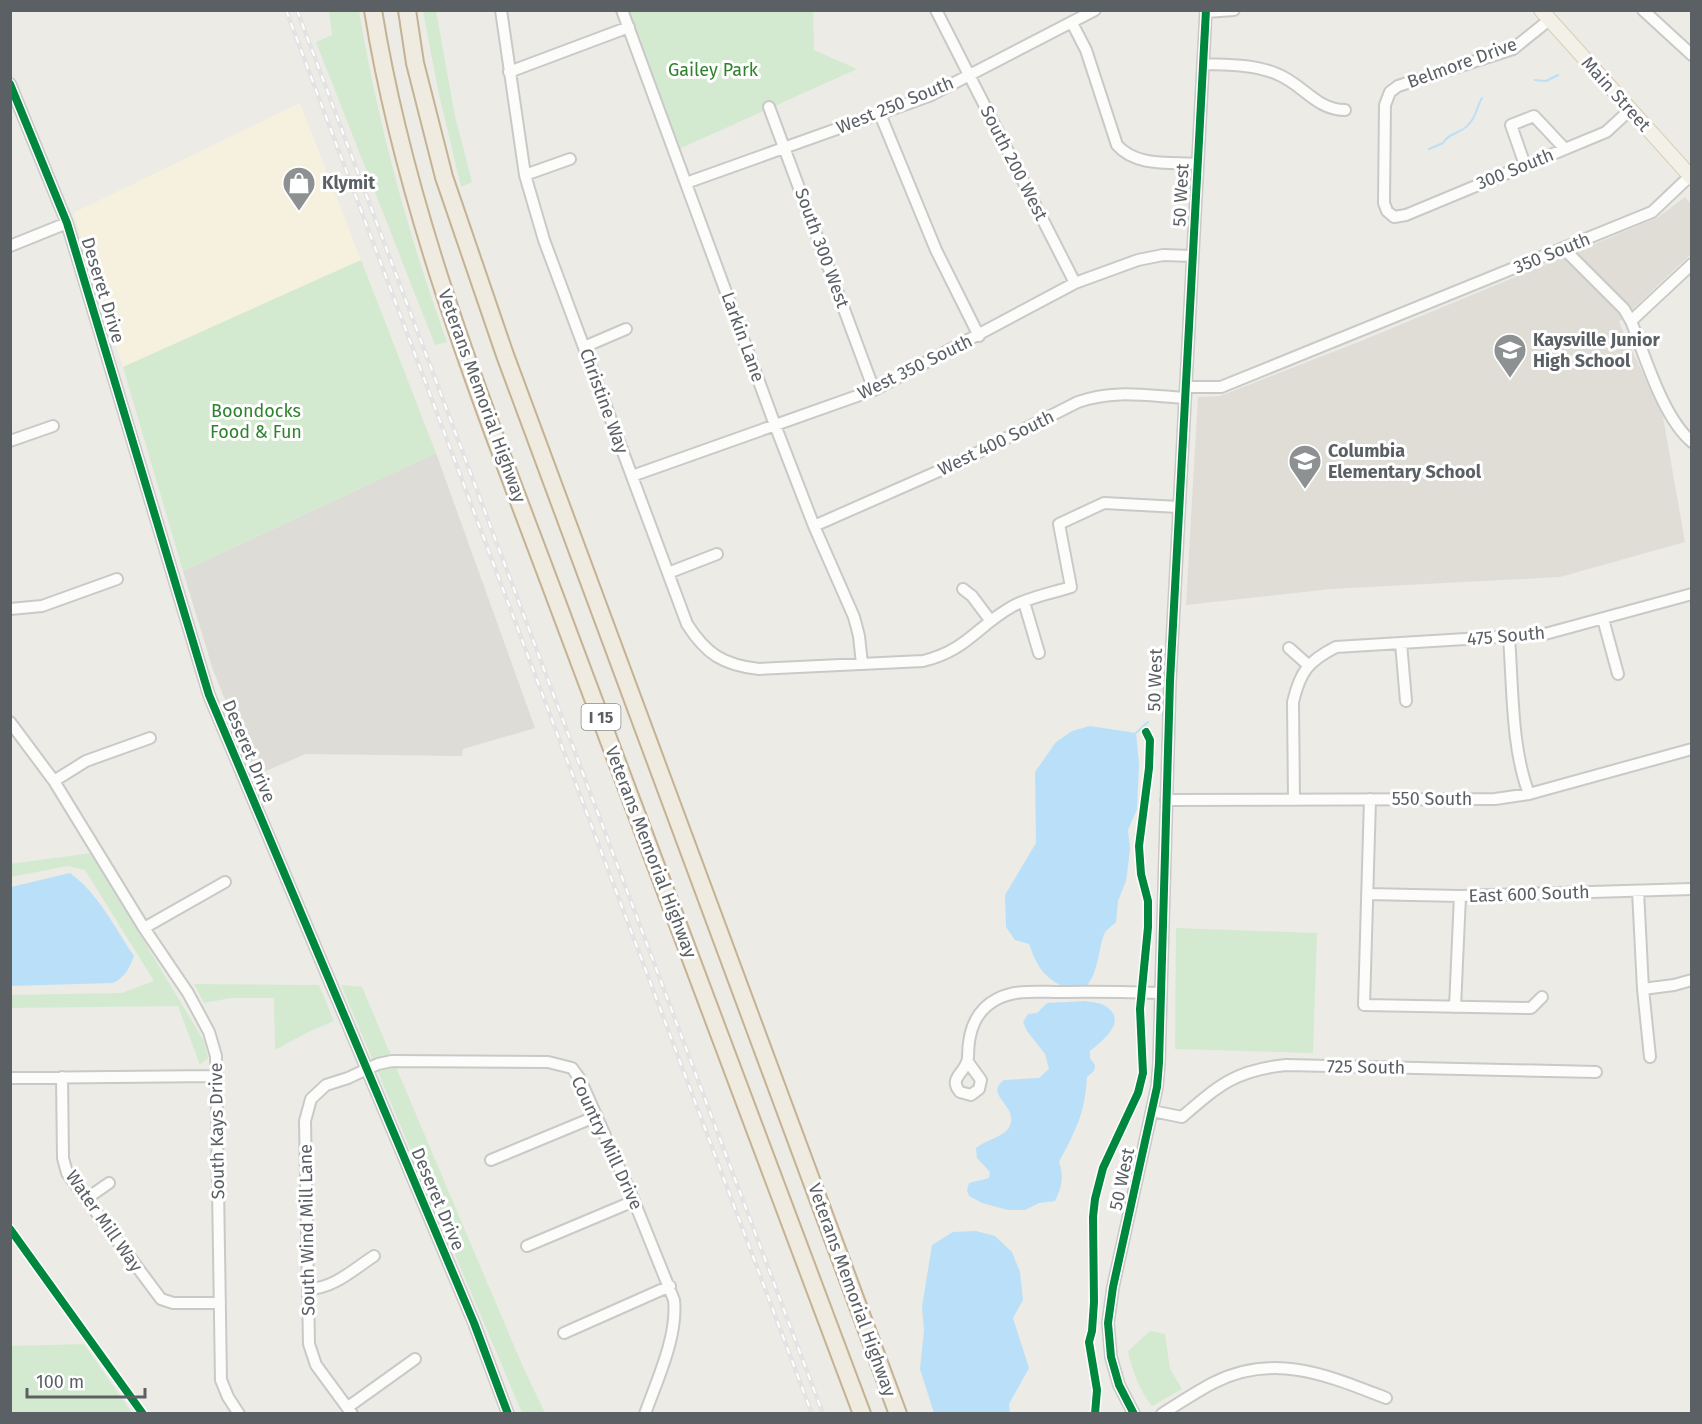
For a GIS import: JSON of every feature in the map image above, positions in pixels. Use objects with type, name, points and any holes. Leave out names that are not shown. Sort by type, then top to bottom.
[{"type":"highway","name":"Veterans Memorial Highway","points":[[373,10],[383,74],[411,189],[469,366],[862,1413]]},
{"type":"highway","name":"Veterans Memorial Highway","points":[[407,10],[415,63],[444,177],[505,355],[898,1413]]},
{"type":"main road","name":"Main Street","points":[[1545,15],[1691,176]]},
{"type":"street","name":"Christine Way","points":[[501,10],[525,175],[544,240],[687,624],[696,639],[708,651],[740,667],[759,669],[923,661],[940,657],[968,640],[990,620],[1016,604],[1071,587],[1059,524],[1104,503],[1179,507]]},
{"type":"street","name":"Larkin Lane","points":[[622,10],[775,425],[814,526],[854,617],[862,664]]},
{"type":"street","name":"South 200 West","points":[[936,10],[1076,283]]},
{"type":"street","name":"West 250 South","points":[[686,183],[929,96],[1095,10]]},
{"type":"street","points":[[1206,11],[1234,10]]},
{"type":"street","points":[[1643,10],[1692,55]]},
{"type":"street","name":"50 West","points":[[1134,1413],[1119,1385],[1111,1357],[1108,1323],[1113,1287],[1152,1112],[1159,1063],[1166,800],[1179,507],[1206,11]]},
{"type":"street","name":"Belmore Drive","points":[[1394,217],[1387,211],[1384,203],[1385,105],[1390,92],[1398,86],[1513,49],[1545,15]]},
{"type":"street","points":[[1072,23],[1086,50],[1117,146],[1125,155],[1138,159],[1198,164]]},
{"type":"street","points":[[509,72],[629,27]]},
{"type":"street","points":[[1203,64],[1252,67],[1274,72],[1288,79],[1326,108],[1345,110]]},
{"type":"street","points":[[1288,79],[1294,69]]},
{"type":"street","name":"Deseret Drive","points":[[10,84],[67,224],[209,695],[368,1069],[469,1312],[508,1413]]},
{"type":"street","name":"South 300 West","points":[[769,107],[874,390]]},
{"type":"street","name":"300 South","points":[[1394,217],[1606,132],[1630,110]]},
{"type":"street","points":[[880,114],[936,250],[979,336]]},
{"type":"street","points":[[1525,165],[1511,125],[1534,117],[1565,149]]},
{"type":"street","points":[[525,175],[570,159]]},
{"type":"street","name":"350 South","points":[[1185,393],[1221,387],[1265,370],[1652,212],[1691,176]]},
{"type":"street","points":[[10,246],[67,224]]},
{"type":"street","points":[[1563,248],[1624,309],[1665,405],[1684,435],[1692,442]]},
{"type":"street","name":"West 350 South","points":[[632,476],[874,390],[1076,283],[1138,260],[1163,255],[1193,256]]},
{"type":"street","points":[[1631,321],[1692,264]]},
{"type":"street","points":[[584,347],[626,329]]},
{"type":"street","name":"West 400 South","points":[[814,526],[957,463],[1096,395],[1185,393]]},
{"type":"street","points":[[10,441],[53,426]]},
{"type":"street","points":[[668,573],[717,554]]},
{"type":"street","points":[[10,609],[42,606],[117,579]]},
{"type":"street","points":[[963,589],[972,596],[990,620]]},
{"type":"street","name":"475 South","points":[[1308,665],[1317,657],[1336,647],[1545,634],[1692,594]]},
{"type":"street","points":[[1024,602],[1039,652]]},
{"type":"street","points":[[1603,619],[1618,674]]},
{"type":"street","points":[[1509,638],[1518,745],[1529,794]]},
{"type":"street","points":[[1401,643],[1406,701]]},
{"type":"street","points":[[1289,648],[1308,665],[1297,686],[1293,702],[1294,800]]},
{"type":"street","name":"South Kays Drive","points":[[10,722],[54,781],[144,928],[188,993],[209,1032],[216,1056],[221,1380],[228,1397],[239,1413]]},
{"type":"street","points":[[54,781],[86,761],[150,738]]},
{"type":"street","name":"550 South","points":[[1166,800],[1495,800],[1529,794],[1692,749]]},
{"type":"street","points":[[1370,799],[1364,1005],[1531,1008],[1542,998]]},
{"type":"street","points":[[144,928],[225,882]]},
{"type":"street","name":"East 600 South","points":[[1367,894],[1460,896],[1692,890]]},
{"type":"street","points":[[1638,891],[1643,989],[1650,1057]]},
{"type":"street","points":[[1455,1007],[1460,896]]},
{"type":"street","points":[[1643,989],[1692,980]]},
{"type":"street","points":[[968,1062],[968,1037],[979,1013],[991,1003],[1011,994],[1161,993]]},
{"type":"street","name":"Country Mill Drive","points":[[368,1069],[392,1061],[548,1062],[572,1068],[586,1090],[670,1286],[676,1315],[645,1413]]},
{"type":"street","name":"725 South","points":[[1152,1112],[1182,1117],[1209,1093],[1232,1078],[1248,1071],[1286,1065],[1596,1071]]},
{"type":"street","name":"South Wind Mill Lane","points":[[350,1410],[316,1365],[309,1344],[305,1121],[311,1100],[326,1085],[368,1069]]},
{"type":"street","points":[[10,1078],[216,1076]]},
{"type":"street","name":"Water Mill Way","points":[[62,1077],[63,1158],[67,1173],[161,1299],[173,1303],[220,1303]]},
{"type":"street","points":[[491,1160],[597,1116]]},
{"type":"street","points":[[86,1199],[109,1183]]},
{"type":"street","points":[[527,1246],[634,1201]]},
{"type":"street","points":[[308,1289],[331,1285],[374,1256]]},
{"type":"street","points":[[564,1333],[670,1286]]},
{"type":"street","points":[[350,1410],[415,1359]]},
{"type":"street","points":[[1162,1413],[1213,1383],[1258,1369],[1272,1368],[1309,1370],[1386,1398]]},
{"type":"shaded area","points":[[300,103],[361,260],[123,367],[73,213]]},
{"type":"shaded area","name":"Kaysville Junior High School","points":[[1685,197],[1691,204],[1691,254],[1619,322],[1663,417],[1685,542],[1560,577],[1331,589],[1186,605],[1198,397],[1220,396],[1361,341],[1657,218]]},
{"type":"shaded area","points":[[436,453],[535,728],[463,749],[462,756],[306,754],[256,775],[213,670],[183,571]]},
{"type":"green space","points":[[329,11],[359,11],[375,95],[407,220],[447,342],[435,345],[316,42],[332,35]]},
{"type":"green space","points":[[423,11],[436,11],[455,116],[472,182],[461,187],[438,90]]},
{"type":"green space","name":"Gailey Park","points":[[629,11],[813,11],[814,50],[857,69],[679,149]]},
{"type":"green space","name":"Boondocks Food & Fun","points":[[361,260],[436,453],[183,571],[123,367]]},
{"type":"green space","points":[[91,853],[204,1041],[208,1058],[200,1065],[178,1006],[11,1008],[11,995],[122,993],[154,981],[85,870],[67,866],[11,877],[10,864]]},
{"type":"green space","points":[[1176,928],[1317,933],[1313,1053],[1175,1049]]},
{"type":"green space","points":[[194,984],[319,985],[334,1021],[275,1050],[274,998],[231,998],[204,1003]]},
{"type":"green space","points":[[341,985],[362,987],[523,1367],[545,1413],[522,1413]]},
{"type":"green space","points":[[1150,1331],[1165,1334],[1170,1369],[1182,1389],[1152,1406],[1137,1380],[1128,1351]]},
{"type":"green space","points":[[84,1344],[132,1413],[11,1413],[11,1346]]},
{"type":"water","points":[[1090,726],[1136,733],[1139,764],[1137,809],[1128,830],[1130,849],[1128,866],[1126,881],[1118,901],[1116,922],[1106,931],[1090,981],[1084,988],[1075,990],[1062,986],[1049,978],[1037,964],[1029,944],[1015,940],[1006,927],[1005,895],[1036,843],[1035,772],[1056,742],[1072,731]]},
{"type":"water","points":[[70,873],[98,901],[134,956],[128,969],[121,978],[113,983],[11,986],[11,887]]},
{"type":"water","points":[[1085,1001],[1105,1006],[1113,1013],[1115,1019],[1110,1031],[1090,1051],[1090,1058],[1095,1065],[1094,1071],[1087,1077],[1079,1121],[1059,1162],[1062,1182],[1055,1201],[1039,1203],[1025,1210],[1008,1210],[982,1203],[969,1196],[967,1190],[969,1183],[989,1178],[990,1172],[977,1158],[976,1148],[1005,1132],[1011,1121],[1011,1114],[997,1091],[998,1086],[1004,1080],[1039,1078],[1049,1069],[1045,1054],[1027,1031],[1023,1022],[1028,1014],[1037,1013],[1047,1003]]},
{"type":"water","points":[[976,1231],[995,1236],[1012,1252],[1020,1272],[1023,1300],[1013,1318],[1029,1368],[1009,1404],[1010,1413],[934,1413],[920,1369],[924,1330],[922,1307],[932,1245],[953,1232]]},
{"type":"waterway","points":[[1535,80],[1546,81],[1558,75]]},
{"type":"waterway","points":[[1429,149],[1443,143],[1448,137],[1466,127],[1482,98]]},
{"type":"waterway","points":[[1136,733],[1148,722]]},
{"type":"railway","points":[[286,10],[812,1414]]},
{"type":"railway","points":[[297,10],[823,1414]]},
{"type":"cycle path","points":[[1134,1414],[1119,1385],[1111,1357],[1108,1323],[1113,1287],[1157,1087],[1159,1063],[1170,681],[1206,10]]},
{"type":"cycle path","points":[[10,84],[67,223],[209,695],[474,1323],[508,1414]]},
{"type":"cycle path","points":[[1095,1414],[1097,1390],[1089,1342],[1094,1302],[1093,1217],[1095,1199],[1103,1168],[1138,1093],[1143,1073],[1140,1009],[1148,927],[1148,901],[1141,874],[1139,846],[1149,768],[1150,740],[1146,732]]},
{"type":"cycle path","points":[[10,1229],[143,1414]]},
{"type":"place","name":"Klymit","points":[[299,212]]},
{"type":"place","name":"Kaysville Junior High School","points":[[1510,379]]},
{"type":"place","name":"Columbia Elementary School","points":[[1305,490]]}]
